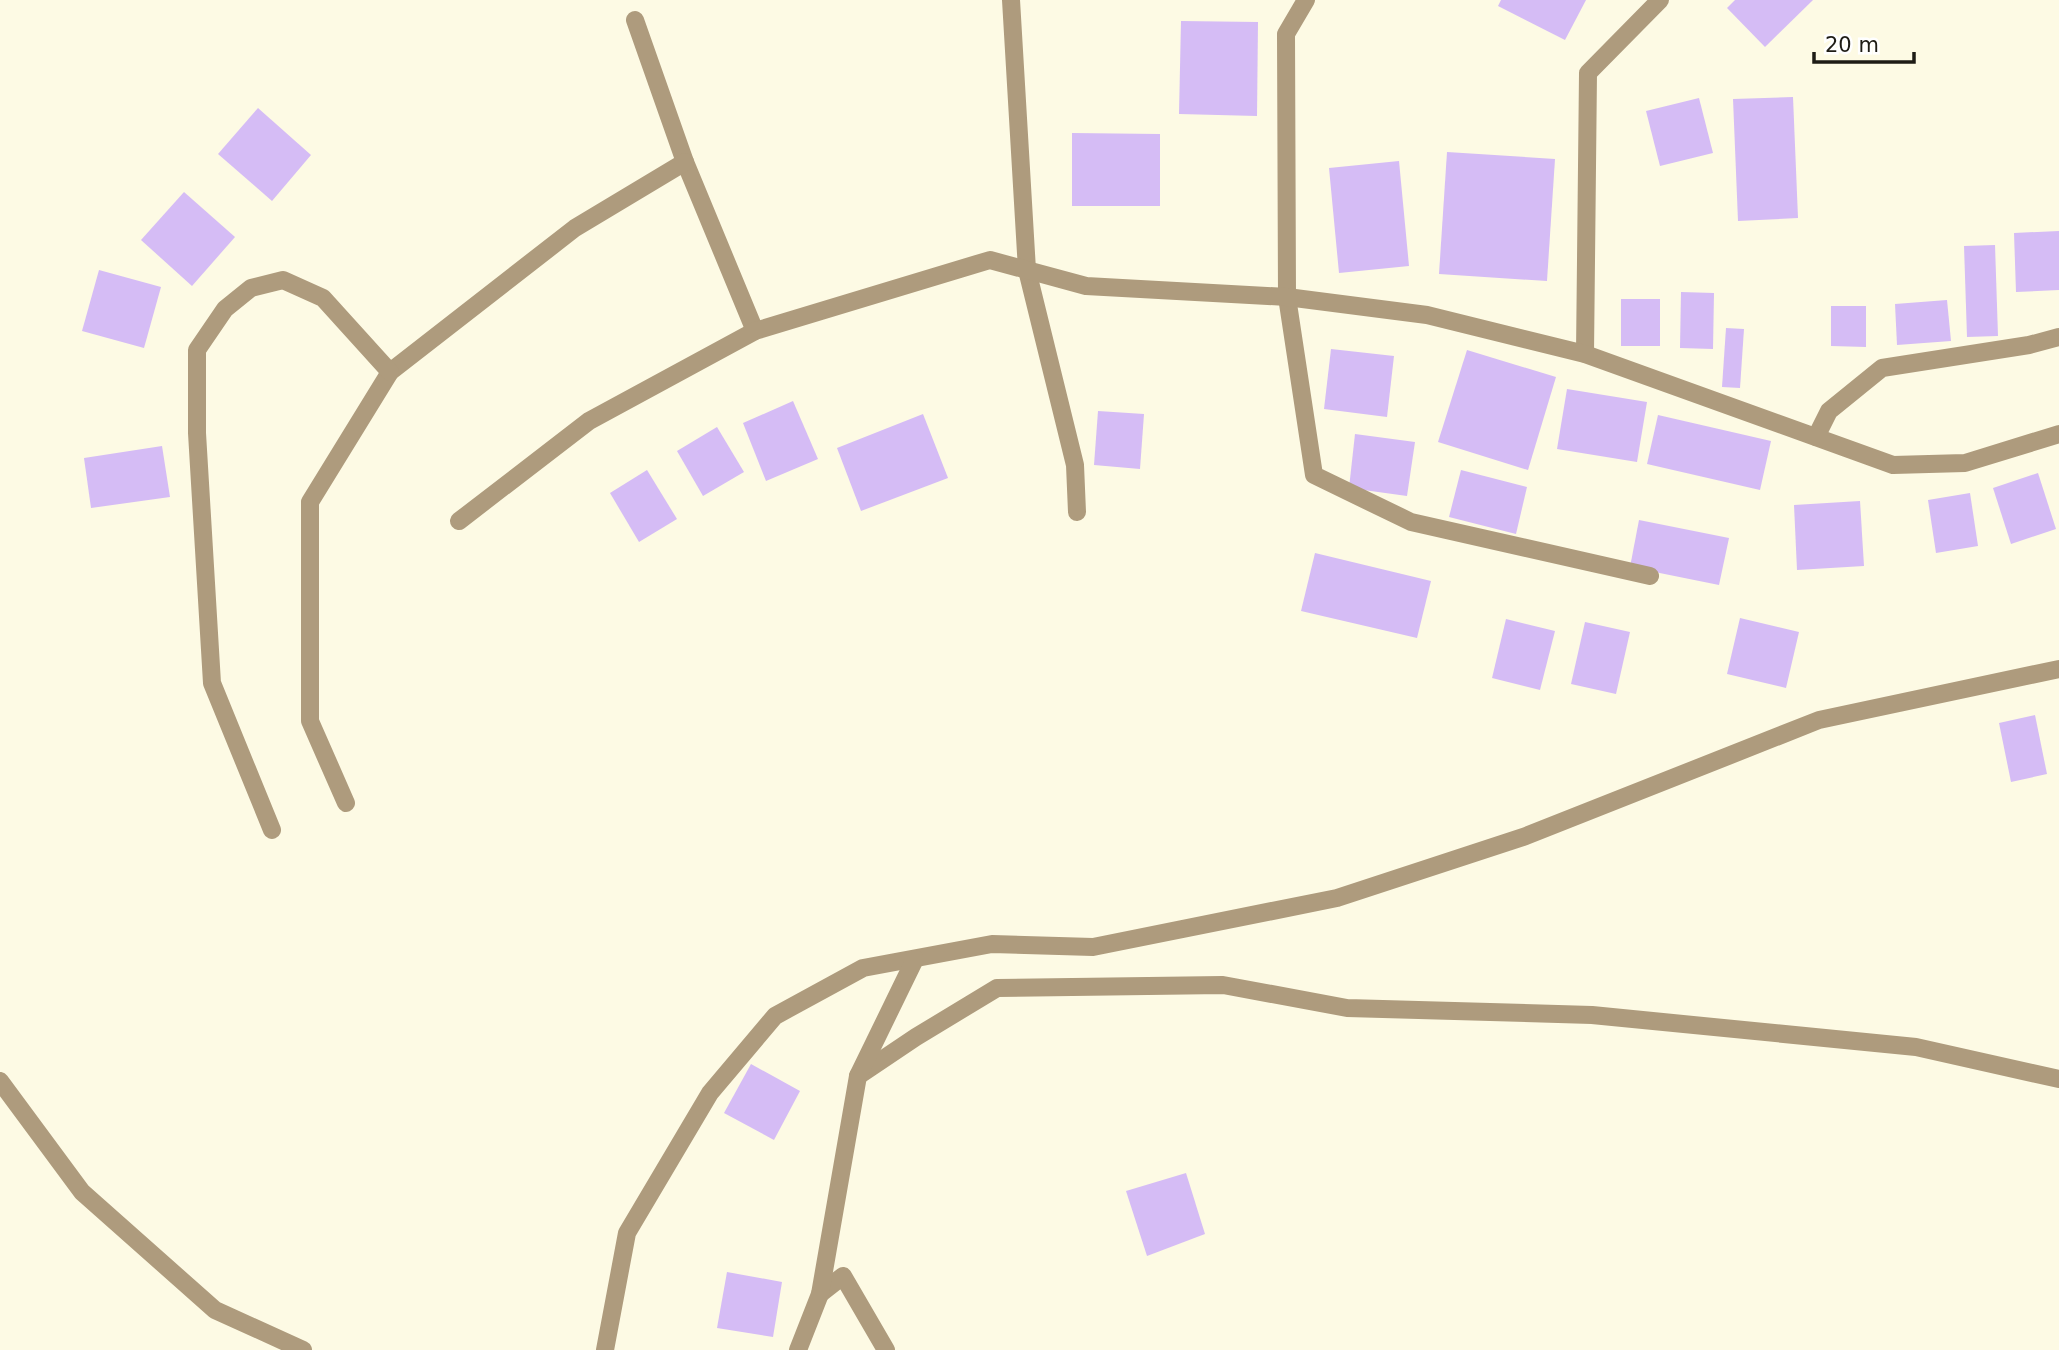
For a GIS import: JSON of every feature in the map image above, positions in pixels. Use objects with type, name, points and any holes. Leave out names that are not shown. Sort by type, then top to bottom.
[{"type":"street","points":[[1011,0],[1027,270],[1075,466],[1077,512]]},
{"type":"street","points":[[1306,0],[1286,34],[1287,298],[1314,475],[1411,522],[1650,576]]},
{"type":"street","points":[[1585,354],[1588,73],[1660,0]]},
{"type":"street","points":[[635,20],[685,162],[755,331]]},
{"type":"street","points":[[346,803],[310,721],[310,502],[390,372],[575,228],[685,162]]},
{"type":"street","points":[[459,521],[589,421],[755,331],[989,260],[1086,286],[1287,298],[1427,315],[1585,354],[1893,465],[1965,463],[2059,434]]},
{"type":"street","points":[[272,830],[212,683],[197,433],[197,350],[225,309],[251,288],[283,280],[323,298],[390,372]]},
{"type":"street","points":[[1815,437],[1829,411],[1882,368],[2029,345],[2059,337]]},
{"type":"street","points":[[605,1349],[627,1233],[710,1093],[775,1016],[863,968],[992,944],[1093,947],[1337,898],[1526,836],[1819,720],[2059,669]]},
{"type":"street","points":[[798,1350],[820,1294],[858,1076],[915,959]]},
{"type":"street","points":[[858,1076],[997,988],[1223,985],[1347,1008],[1592,1015],[1916,1047],[2059,1079]]},
{"type":"street","points":[[0,1081],[82,1192],[215,1310],[303,1350]]},
{"type":"street","points":[[820,1294],[843,1276],[886,1350]]},
{"type":"building","points":[[1501,0],[1586,0],[1565,40],[1498,6]]},
{"type":"building","points":[[1735,0],[1813,0],[1765,47],[1727,8]]},
{"type":"building","points":[[1181,21],[1258,22],[1257,116],[1179,114]]},
{"type":"building","points":[[1793,97],[1798,218],[1738,221],[1733,99]]},
{"type":"building","points":[[1699,98],[1713,153],[1660,166],[1646,111]]},
{"type":"building","points":[[258,108],[311,155],[272,201],[218,154]]},
{"type":"building","points":[[1072,133],[1160,134],[1160,206],[1072,206]]},
{"type":"building","points":[[1447,152],[1555,159],[1547,281],[1439,274]]},
{"type":"building","points":[[1399,161],[1409,266],[1339,273],[1329,168]]},
{"type":"building","points":[[184,192],[235,237],[192,286],[141,240]]},
{"type":"building","points":[[2059,231],[2059,290],[2016,292],[2014,233]]},
{"type":"building","points":[[1995,245],[1998,336],[1967,337],[1964,246]]},
{"type":"building","points":[[99,270],[161,287],[144,348],[82,331]]},
{"type":"building","points":[[1681,292],[1714,293],[1713,349],[1680,348]]},
{"type":"building","points":[[1621,299],[1660,299],[1660,346],[1621,346]]},
{"type":"building","points":[[1947,300],[1951,341],[1897,345],[1895,304]]},
{"type":"building","points":[[1831,306],[1866,306],[1866,347],[1831,346]]},
{"type":"building","points":[[1726,328],[1744,329],[1740,388],[1722,387]]},
{"type":"building","points":[[1331,349],[1394,356],[1387,417],[1324,409]]},
{"type":"building","points":[[1467,350],[1556,377],[1528,470],[1438,442]]},
{"type":"building","points":[[1567,389],[1647,402],[1637,462],[1557,449]]},
{"type":"building","points":[[793,401],[818,459],[766,481],[743,423]]},
{"type":"building","points":[[1098,411],[1144,414],[1140,469],[1094,465]]},
{"type":"building","points":[[923,414],[948,478],[861,511],[837,448]]},
{"type":"building","points":[[1658,415],[1771,441],[1760,490],[1647,464]]},
{"type":"building","points":[[717,427],[744,472],[703,496],[677,451]]},
{"type":"building","points":[[1355,434],[1415,442],[1407,496],[1349,488]]},
{"type":"building","points":[[162,446],[170,497],[91,508],[84,458]]},
{"type":"building","points":[[647,470],[677,519],[639,542],[610,493]]},
{"type":"building","points":[[1461,470],[1527,487],[1516,534],[1449,517]]},
{"type":"building","points":[[2038,473],[2056,529],[2011,544],[1993,488]]},
{"type":"building","points":[[1970,493],[1978,546],[1936,553],[1928,500]]},
{"type":"building","points":[[1860,501],[1864,566],[1797,570],[1794,505]]},
{"type":"building","points":[[1639,520],[1729,538],[1719,585],[1630,567]]},
{"type":"building","points":[[1315,553],[1431,581],[1417,638],[1301,611]]},
{"type":"building","points":[[1740,618],[1799,632],[1786,688],[1727,674]]},
{"type":"building","points":[[1506,619],[1555,631],[1540,690],[1492,678]]},
{"type":"building","points":[[1585,622],[1630,632],[1616,694],[1571,684]]},
{"type":"building","points":[[2035,715],[2047,774],[2011,782],[1999,723]]},
{"type":"building","points":[[751,1064],[800,1091],[774,1140],[724,1113]]},
{"type":"building","points":[[1186,1173],[1205,1234],[1147,1256],[1126,1191]]},
{"type":"building","points":[[727,1272],[782,1282],[773,1337],[717,1328]]}]
